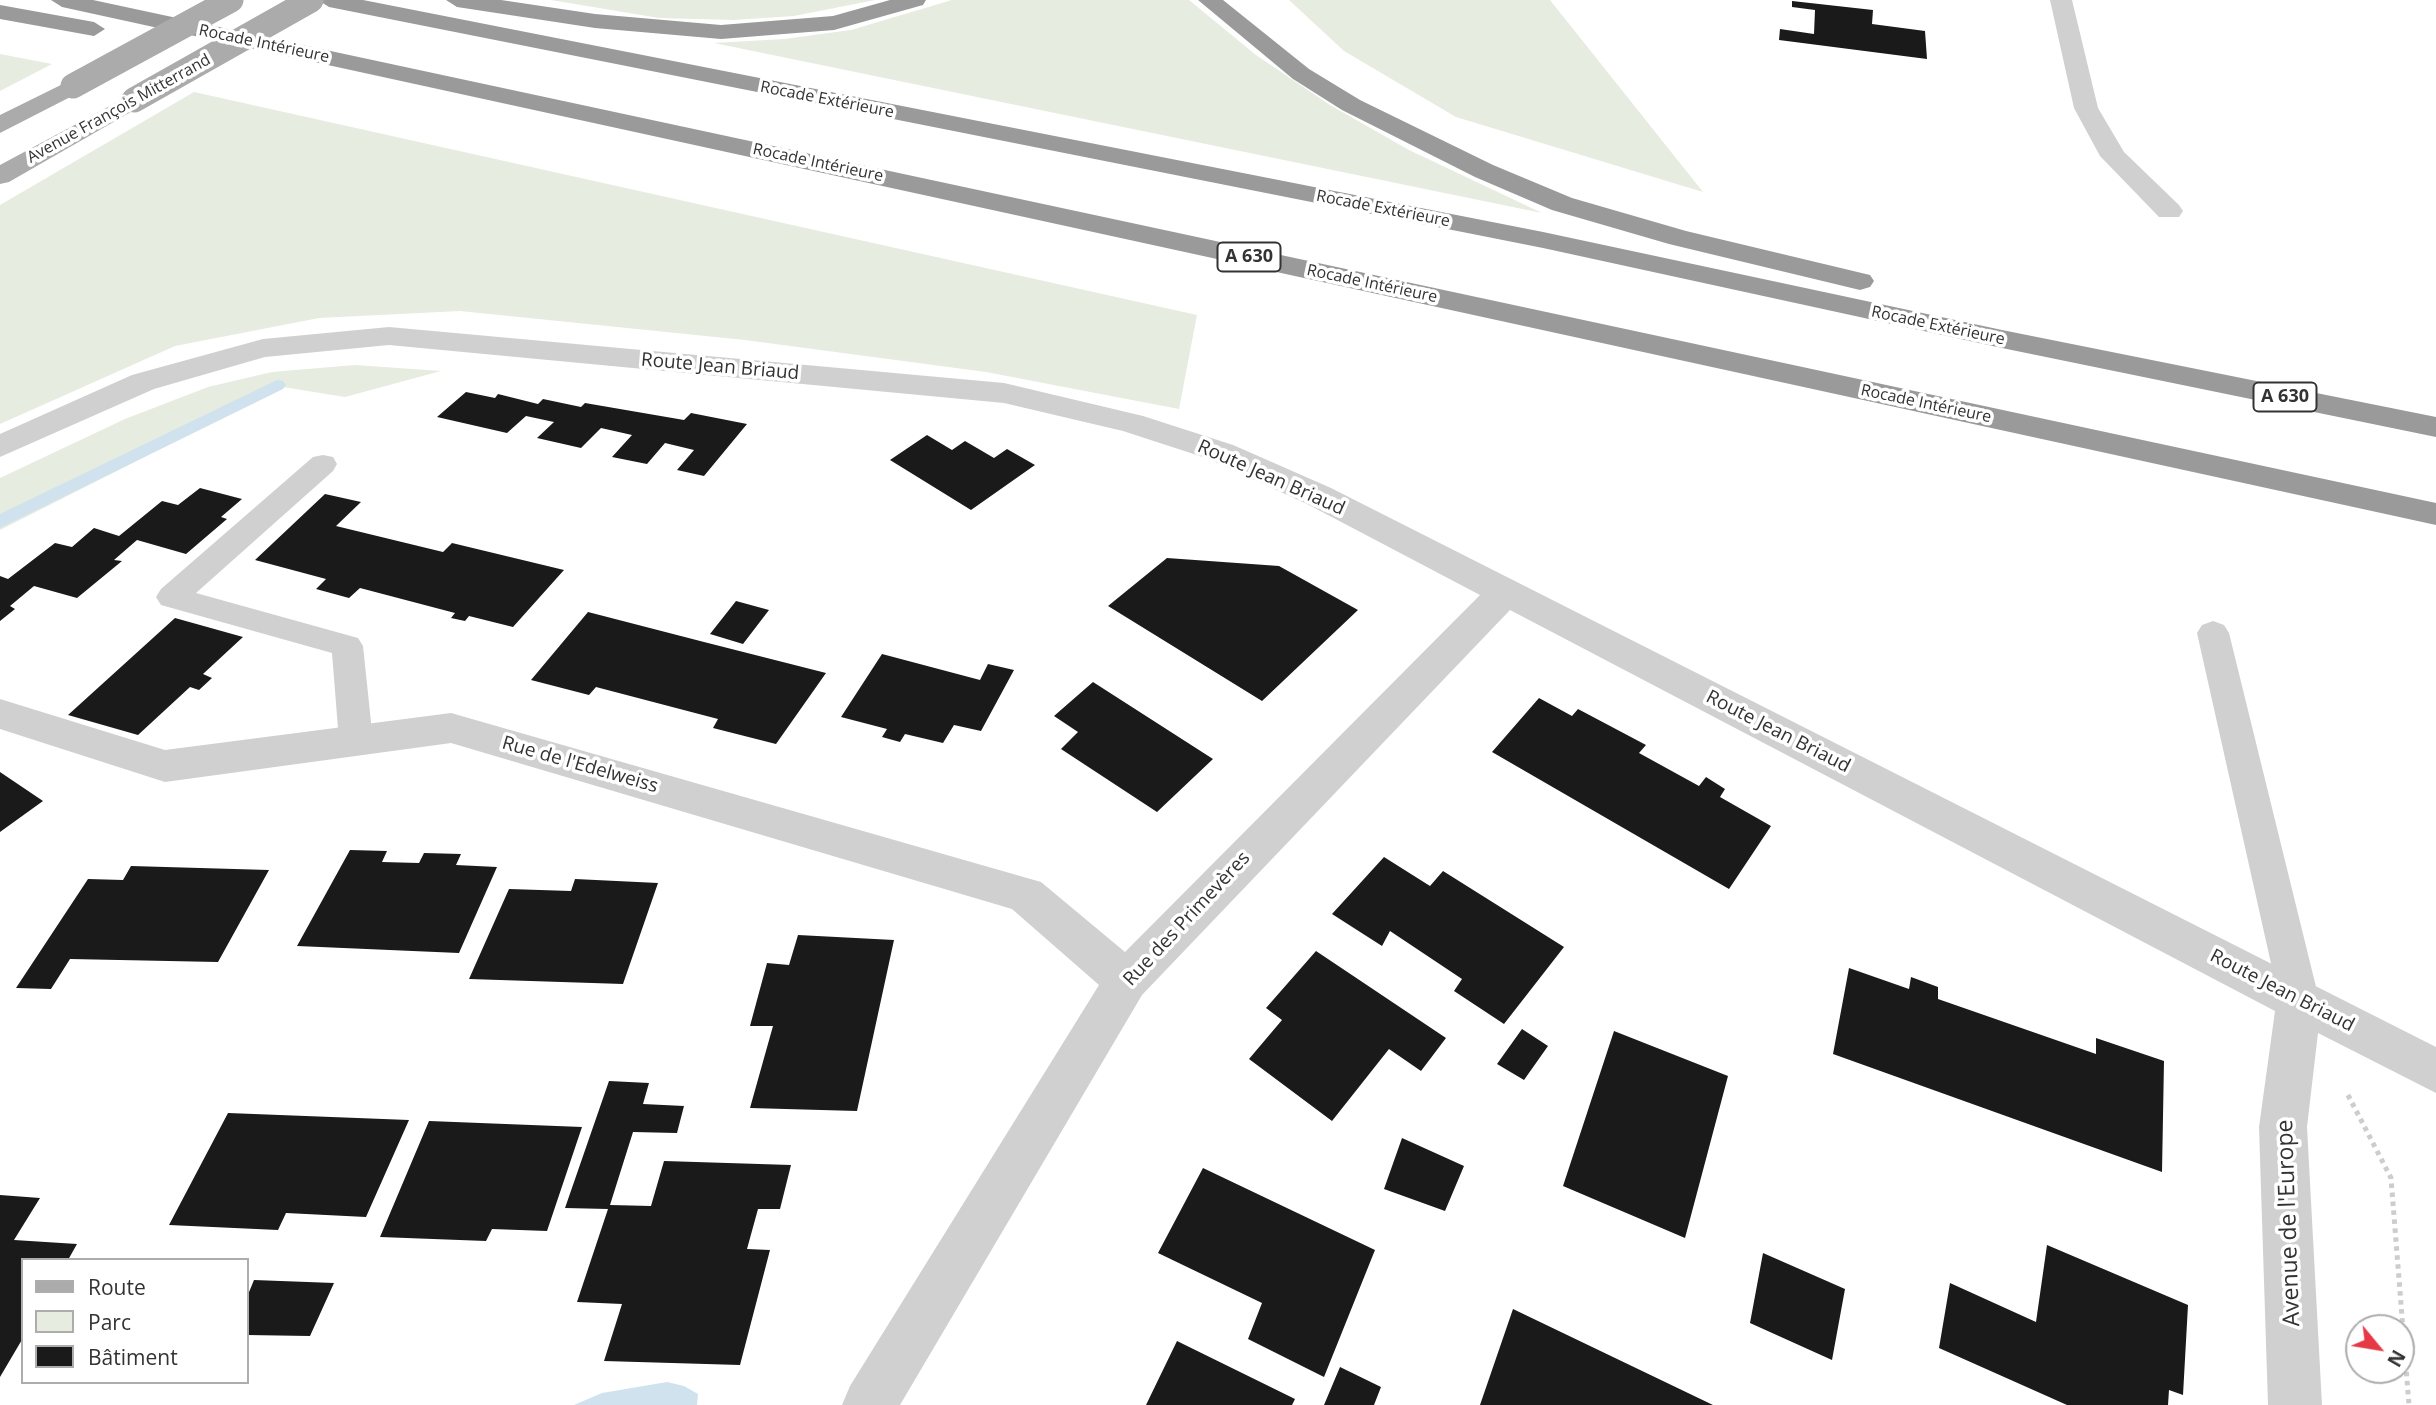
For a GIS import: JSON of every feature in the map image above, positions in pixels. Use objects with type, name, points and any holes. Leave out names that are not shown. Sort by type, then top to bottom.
[{"type":"highway","name":"Rocade Intérieure","points":[[62,0],[2436,514]]},
{"type":"highway","name":"Rocade Extérieure","points":[[329,0],[1543,240],[2436,428]]},
{"type":"highway","points":[[456,0],[595,21],[721,32],[834,23],[915,0]]},
{"type":"highway","points":[[1209,0],[1301,74],[1352,104],[1484,172],[1562,204],[1679,238],[1804,269],[2052,323],[2134,366]]},
{"type":"highway","points":[[0,12],[250,59],[602,116]]},
{"type":"main road","points":[[0,125],[231,0]]},
{"type":"main road","name":"Avenue François Mitterrand","points":[[0,176],[311,0]]},
{"type":"street","points":[[2061,0],[2085,107],[2113,156],[2169,211]]},
{"type":"street","name":"Route Jean Briaud","points":[[0,447],[143,382],[250,351],[389,336],[1004,393],[1132,423],[1221,452],[1319,496],[2436,1071]]},
{"type":"street","name":"Rue des Primevères","points":[[869,1405],[1126,981],[1487,608],[1507,594]]},
{"type":"street","name":"Rue de l'Edelweiss","points":[[0,714],[165,766],[451,728],[1026,895],[1126,981]]},
{"type":"street","name":"Avenue de l'Europe","points":[[2295,1405],[2283,1127],[2299,999]]},
{"type":"lane","points":[[323,464],[172,597],[346,646],[356,741]]},
{"type":"lane","points":[[2213,633],[2299,999]]},
{"type":"path","points":[[2342,1083],[2391,1178],[2409,1405]]},
{"type":"green space","points":[[551,0],[875,0],[794,16],[733,20],[659,18]]},
{"type":"green space","points":[[952,0],[1189,0],[1256,55],[1330,105],[1409,150],[1542,213],[714,43],[784,39],[851,30]]},
{"type":"green space","points":[[1289,0],[1550,0],[1703,192],[1456,117],[1344,51]]},
{"type":"green space","points":[[0,54],[52,64],[0,91]]},
{"type":"green space","points":[[194,92],[1197,315],[1179,409],[986,372],[745,340],[460,311],[319,318],[175,346],[0,424],[0,205]]},
{"type":"green space","points":[[355,365],[441,371],[345,397],[283,387],[0,530],[0,478],[125,419],[208,387],[272,372]]},
{"type":"water","points":[[667,1382],[684,1386],[698,1394],[697,1405],[574,1405],[602,1393]]},
{"type":"building","points":[[1792,1],[1873,10],[1872,24],[1925,31],[1927,59],[1779,40],[1780,29],[1814,34],[1815,10],[1792,7]]},
{"type":"building","points":[[466,392],[495,398],[498,394],[538,404],[543,399],[581,407],[585,403],[684,420],[691,413],[747,424],[704,476],[677,470],[694,450],[665,443],[647,464],[612,457],[632,435],[601,428],[581,448],[537,438],[554,422],[526,416],[507,433],[437,417]]},
{"type":"building","points":[[927,435],[952,450],[965,441],[994,458],[1007,449],[1035,465],[971,510],[890,460]]},
{"type":"building","points":[[200,488],[242,499],[221,517],[227,519],[186,554],[137,540],[114,560],[122,561],[77,598],[34,586],[10,606],[15,609],[0,621],[0,576],[8,579],[55,543],[72,547],[94,528],[119,536],[162,501],[178,505]]},
{"type":"building","points":[[325,494],[361,502],[336,526],[443,552],[452,543],[564,570],[513,627],[469,616],[465,621],[451,618],[455,613],[360,588],[349,598],[316,589],[326,579],[255,560]]},
{"type":"building","points":[[1167,558],[1279,566],[1358,610],[1262,701],[1108,606]]},
{"type":"building","points":[[736,601],[769,610],[743,644],[710,634]]},
{"type":"building","points":[[588,612],[826,673],[776,744],[713,728],[718,719],[596,687],[589,695],[531,680]]},
{"type":"building","points":[[175,618],[243,637],[203,674],[212,678],[199,690],[190,687],[138,735],[68,715]]},
{"type":"building","points":[[882,654],[980,680],[988,664],[1014,670],[981,731],[954,725],[943,743],[905,734],[900,742],[882,737],[887,729],[841,717]]},
{"type":"building","points":[[1093,682],[1213,759],[1157,812],[1061,749],[1078,732],[1054,716]]},
{"type":"building","points":[[1539,698],[1572,716],[1578,709],[1646,745],[1639,753],[1699,786],[1706,777],[1725,789],[1720,797],[1771,826],[1729,889],[1492,752]]},
{"type":"building","points":[[0,772],[43,801],[0,832]]},
{"type":"building","points":[[350,850],[387,851],[382,862],[419,863],[424,853],[461,854],[456,865],[497,867],[459,953],[297,946]]},
{"type":"building","points":[[1384,857],[1430,886],[1443,871],[1564,947],[1504,1024],[1454,991],[1462,979],[1390,931],[1382,946],[1332,914]]},
{"type":"building","points":[[131,866],[269,870],[218,962],[70,959],[51,989],[16,988],[88,879],[123,880]]},
{"type":"building","points":[[575,879],[658,883],[623,984],[469,979],[509,889],[571,891]]},
{"type":"building","points":[[798,935],[894,940],[857,1111],[750,1108],[773,1026],[750,1026],[767,963],[789,965]]},
{"type":"building","points":[[1316,951],[1446,1038],[1421,1071],[1389,1049],[1332,1121],[1249,1059],[1282,1020],[1266,1008]]},
{"type":"building","points":[[1849,968],[1909,989],[1911,977],[1938,987],[1938,999],[2096,1054],[2096,1038],[2164,1061],[2162,1172],[1833,1054]]},
{"type":"building","points":[[1522,1029],[1548,1046],[1524,1080],[1497,1064]]},
{"type":"building","points":[[1614,1031],[1728,1076],[1685,1238],[1563,1186]]},
{"type":"building","points":[[609,1081],[649,1083],[643,1104],[684,1106],[677,1133],[633,1132],[610,1205],[651,1206],[664,1161],[791,1165],[780,1209],[758,1209],[747,1249],[770,1250],[740,1365],[604,1361],[622,1304],[577,1302],[608,1209],[565,1208]]},
{"type":"building","points":[[228,1113],[409,1120],[366,1217],[286,1213],[278,1230],[169,1225]]},
{"type":"building","points":[[429,1121],[582,1127],[547,1231],[492,1229],[486,1241],[380,1237]]},
{"type":"building","points":[[1402,1138],[1464,1166],[1445,1211],[1384,1189]]},
{"type":"building","points":[[1203,1168],[1375,1250],[1324,1377],[1248,1339],[1262,1303],[1158,1253]]},
{"type":"building","points":[[0,1195],[40,1198],[14,1240],[77,1244],[69,1258],[21,1258],[21,1341],[0,1377]]},
{"type":"building","points":[[2047,1245],[2188,1305],[2183,1395],[2169,1390],[2168,1405],[2067,1405],[1939,1348],[1950,1283],[2036,1322]]},
{"type":"building","points":[[1763,1253],[1845,1289],[1832,1360],[1750,1323]]},
{"type":"building","points":[[254,1280],[334,1283],[310,1336],[248,1335],[248,1295]]},
{"type":"building","points":[[1513,1309],[1713,1405],[1480,1405]]},
{"type":"building","points":[[1177,1341],[1295,1399],[1292,1405],[1146,1405]]},
{"type":"building","points":[[1340,1367],[1381,1387],[1374,1405],[1324,1405]]},
{"type":"waterway","points":[[0,522],[277,385]]}]
